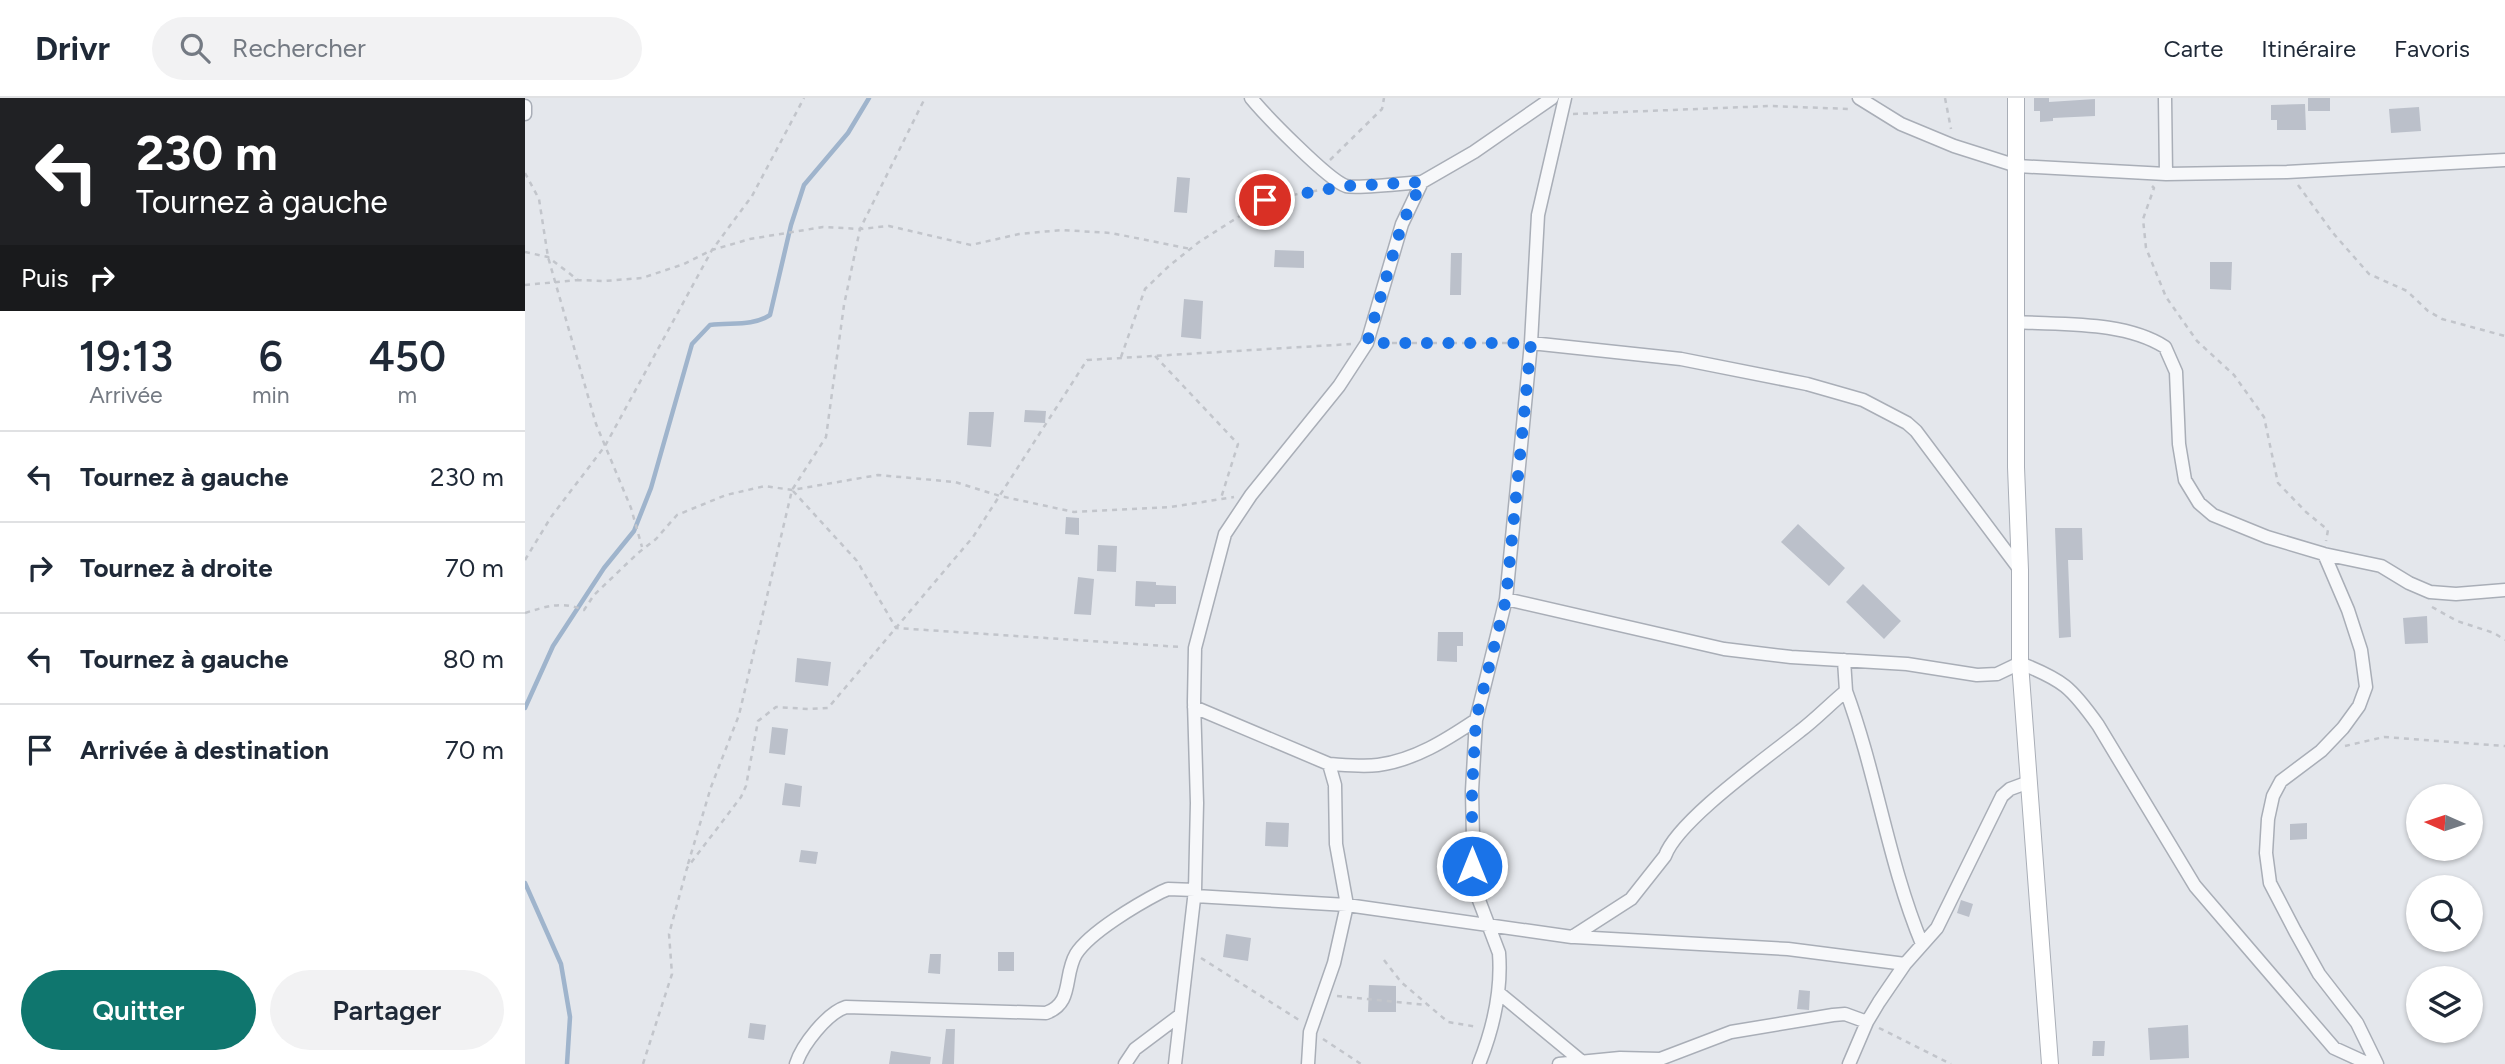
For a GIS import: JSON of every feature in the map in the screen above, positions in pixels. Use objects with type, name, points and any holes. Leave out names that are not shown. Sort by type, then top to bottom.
[{"type":"street","points":[[1251,98],[1321,168],[1346,186],[1422,182],[1474,152],[1552,98]]},
{"type":"street","points":[[1479,1064],[1499,993],[1499,953],[1476,895],[1472,866],[1476,719],[1506,599],[1531,343],[1538,215],[1565,98]]},
{"type":"street","points":[[2016,98],[2016,467],[2020,663],[2050,1064]]},
{"type":"street","points":[[2165,98],[2166,174]]},
{"type":"street","points":[[1855,103],[1954,146],[2017,166],[2166,174],[2287,172],[2505,160]]},
{"type":"street","points":[[525,106],[525,114]]},
{"type":"street","points":[[1175,1064],[1195,893],[1195,648],[1225,534],[1251,495],[1339,386],[1367,343],[1402,224],[1422,182]]},
{"type":"street","points":[[2016,322],[2140,334],[2165,347],[2176,372],[2179,444],[2185,480],[2199,503],[2222,520],[2324,554],[2381,566],[2430,592],[2456,594],[2505,590]]},
{"type":"street","points":[[1531,343],[1681,359],[1807,384],[1863,400],[1907,423],[1916,431],[2020,570]]},
{"type":"street","points":[[2324,554],[2358,640],[2366,687],[2359,706],[2343,728],[2321,751],[2281,781],[2273,796],[2268,819],[2266,853],[2270,883],[2319,974],[2357,1023],[2377,1064]]},
{"type":"street","points":[[1506,599],[1724,649],[1791,657],[1907,664],[1977,675],[1997,674],[2020,663],[2054,676],[2081,701],[2195,886],[2334,1048],[2368,1064]]},
{"type":"street","points":[[1845,660],[1846,691],[1869,759],[1907,908],[1922,944]]},
{"type":"street","points":[[1572,937],[1631,899],[1665,856],[1668,848],[1696,817],[1757,763],[1802,730],[1846,691]]},
{"type":"street","points":[[1194,708],[1329,764],[1377,765],[1409,757],[1437,746],[1476,719]]},
{"type":"street","points":[[1308,1064],[1310,1031],[1334,963],[1347,905],[1336,844],[1335,785],[1329,764]]},
{"type":"street","points":[[1849,1064],[1867,1022],[1906,964],[1937,928],[2002,796],[2010,789],[2029,782]]},
{"type":"street","points":[[796,1064],[802,1048],[836,1010],[846,1007],[1046,1013],[1057,1009],[1064,1000],[1071,964],[1080,949],[1123,914],[1168,889],[1347,905],[1572,937],[1788,949],[1906,964]]},
{"type":"street","points":[[1499,993],[1580,1060]]},
{"type":"street","points":[[1559,1064],[1620,1058],[1660,1059],[1731,1032],[1833,1015],[1845,1014],[1867,1022]]},
{"type":"street","points":[[1125,1064],[1135,1049],[1179,1016]]},
{"type":"street","points":[[2334,1048],[2338,1064]]},
{"type":"path","points":[[525,560],[551,517],[605,446],[712,250],[752,196],[804,98]]},
{"type":"path","points":[[643,1064],[672,974],[669,934],[711,787],[739,715],[792,489],[826,437],[844,305],[860,229],[925,98]]},
{"type":"path","points":[[1321,168],[1382,110],[1384,98]]},
{"type":"path","points":[[1945,98],[1954,146]]},
{"type":"path","points":[[1562,114],[1855,103]]},
{"type":"path","points":[[2287,172],[2368,274],[2407,291],[2428,311],[2442,319],[2505,336]]},
{"type":"path","points":[[525,173],[539,200],[548,257],[596,424],[631,508],[642,547]]},
{"type":"path","points":[[2145,174],[2154,188],[2144,219],[2146,248],[2166,298],[2197,341],[2234,375],[2264,417],[2278,483],[2328,530],[2324,554]]},
{"type":"path","points":[[1121,358],[1145,289],[1191,248],[1265,200],[1346,186]]},
{"type":"path","points":[[525,285],[556,281],[642,278],[684,264],[712,250],[750,239],[823,227],[860,229],[889,226],[971,245],[1019,234],[1062,230],[1111,233],[1191,248]]},
{"type":"path","points":[[525,252],[548,257],[578,280]]},
{"type":"path","points":[[687,868],[741,797],[746,786],[758,721],[776,707],[828,708],[973,537],[1087,360],[1367,343],[1531,343]]},
{"type":"path","points":[[1155,356],[1238,444],[1221,498]]},
{"type":"path","points":[[525,613],[569,604],[585,610],[594,595],[677,515],[726,495],[765,486],[792,489],[878,475],[955,482],[1000,496],[1074,512],[1171,508],[1251,495]]},
{"type":"path","points":[[792,489],[857,561],[896,628]]},
{"type":"path","points":[[896,628],[1195,648]]},
{"type":"path","points":[[2321,751],[2383,737],[2505,746]]},
{"type":"path","points":[[1189,951],[1300,1020],[1310,1031],[1361,1064]]},
{"type":"path","points":[[1384,961],[1401,982],[1448,1022],[1489,1029]]},
{"type":"path","points":[[1323,995],[1427,1005]]},
{"type":"path","points":[[1867,1022],[1951,1064]]},
{"type":"building","points":[[2034,98],[2049,98],[2049,102],[2095,99],[2095,116],[2053,118],[2053,121],[2040,122],[2040,111],[2034,111]]},
{"type":"building","points":[[2308,98],[2330,98],[2330,111],[2308,111]]},
{"type":"building","points":[[2305,104],[2306,130],[2277,130],[2277,120],[2271,120],[2271,105]]},
{"type":"building","points":[[2419,107],[2421,131],[2391,133],[2389,109]]},
{"type":"building","points":[[1177,177],[1190,178],[1187,213],[1174,212]]},
{"type":"building","points":[[1275,250],[1304,251],[1304,268],[1274,267]]},
{"type":"building","points":[[1451,253],[1462,253],[1461,295],[1450,295]]},
{"type":"building","points":[[2210,262],[2232,262],[2231,290],[2210,289]]},
{"type":"building","points":[[1184,299],[1203,301],[1201,339],[1181,337]]},
{"type":"building","points":[[1025,410],[1046,411],[1045,423],[1024,422]]},
{"type":"building","points":[[969,412],[994,412],[991,447],[967,445]]},
{"type":"building","points":[[1066,517],[1079,518],[1079,535],[1065,534]]},
{"type":"building","points":[[1798,524],[1845,568],[1829,586],[1781,542]]},
{"type":"building","points":[[2055,528],[2082,528],[2083,560],[2068,560],[2071,637],[2059,638]]},
{"type":"building","points":[[1098,545],[1117,546],[1116,572],[1097,571]]},
{"type":"building","points":[[1078,577],[1094,579],[1091,615],[1074,614]]},
{"type":"building","points":[[1136,581],[1176,586],[1176,604],[1135,606]]},
{"type":"building","points":[[1863,584],[1901,621],[1884,639],[1846,602]]},
{"type":"building","points":[[2427,616],[2428,643],[2405,644],[2403,618]]},
{"type":"building","points":[[1438,632],[1463,632],[1463,646],[1457,646],[1457,662],[1437,661]]},
{"type":"building","points":[[797,658],[831,662],[828,686],[795,682]]},
{"type":"building","points":[[772,727],[788,729],[785,755],[769,753]]},
{"type":"building","points":[[785,783],[802,786],[800,807],[782,805]]},
{"type":"building","points":[[1266,822],[1289,823],[1288,847],[1265,846]]},
{"type":"building","points":[[2307,823],[2307,839],[2290,840],[2290,824]]},
{"type":"building","points":[[801,850],[818,852],[816,864],[799,862]]},
{"type":"building","points":[[1961,900],[1973,904],[1969,917],[1957,913]]},
{"type":"building","points":[[1226,934],[1251,938],[1248,961],[1223,957]]},
{"type":"building","points":[[998,952],[1014,952],[1014,971],[998,971]]},
{"type":"building","points":[[930,954],[941,954],[940,974],[928,973]]},
{"type":"building","points":[[1369,985],[1396,986],[1396,1012],[1368,1012]]},
{"type":"building","points":[[1799,990],[1810,991],[1809,1010],[1797,1009]]},
{"type":"building","points":[[750,1023],[766,1025],[764,1040],[748,1038]]},
{"type":"building","points":[[2188,1025],[2189,1058],[2150,1060],[2148,1028]]},
{"type":"building","points":[[946,1029],[955,1029],[954,1064],[942,1064]]},
{"type":"building","points":[[2093,1041],[2105,1041],[2104,1056],[2092,1056]]},
{"type":"building","points":[[891,1051],[931,1057],[930,1064],[889,1064]]},
{"type":"waterway","points":[[525,708],[553,646],[604,568],[634,531],[651,488],[692,344],[710,325],[748,323],[770,315],[791,225],[804,185],[848,133],[869,98]]},
{"type":"waterway","points":[[525,883],[561,964],[570,1017],[567,1064]]},
{"type":"route","points":[[1265,200],[1346,186],[1422,182],[1402,224],[1367,343],[1531,343],[1506,599],[1476,719],[1472,866]]}]
